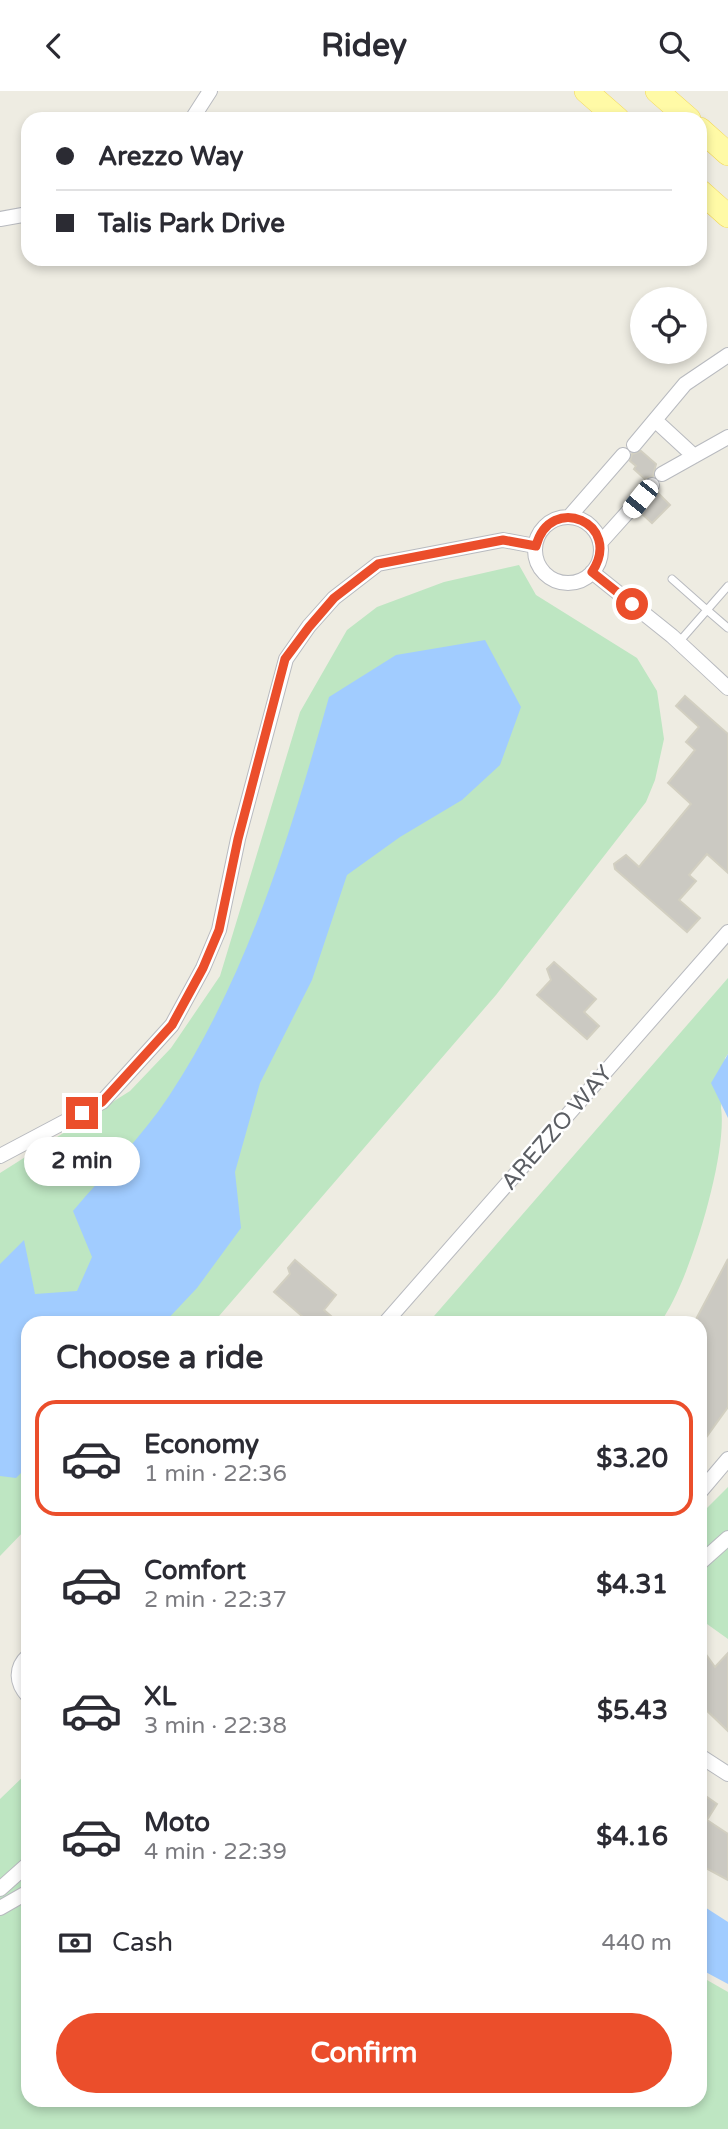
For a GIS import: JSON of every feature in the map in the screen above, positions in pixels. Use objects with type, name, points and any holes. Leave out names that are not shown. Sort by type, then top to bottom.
[{"type":"main road","points":[[586,91],[610,112]]},
{"type":"main road","points":[[657,91],[681,112]]},
{"type":"main road","points":[[707,135],[728,154]]},
{"type":"main road","points":[[707,197],[728,216]]},
{"type":"street","points":[[196,112],[210,91]]},
{"type":"street","points":[[0,219],[21,215]]},
{"type":"street","points":[[569,517],[656,421],[685,384],[728,355]]},
{"type":"street","points":[[656,421],[694,456]]},
{"type":"street","points":[[600,543],[657,480],[728,437]]},
{"type":"street","points":[[569,517],[589,524],[600,543],[601,553],[592,572],[575,582],[554,580],[539,566],[536,546],[543,529],[559,518],[569,517]]},
{"type":"street","points":[[0,1156],[102,1102],[172,1025],[219,930],[238,839],[285,659],[334,598],[378,564],[503,540],[536,546]]},
{"type":"street","points":[[592,572],[679,642],[728,688]]},
{"type":"street","name":"AREZZO WAY","points":[[391,1316],[728,932]]},
{"type":"street","points":[[707,1484],[728,1459]]},
{"type":"street","points":[[707,1557],[728,1538]]},
{"type":"street","points":[[21,1664],[18,1679],[21,1684]]},
{"type":"street","points":[[707,1761],[728,1775]]},
{"type":"street","points":[[0,1889],[21,1870]]},
{"type":"street","points":[[0,1908],[21,1896]]},
{"type":"lane","points":[[672,579],[728,628]]},
{"type":"lane","points":[[679,642],[728,586]]},
{"type":"green space","points":[[519,565],[536,595],[637,658],[657,691],[664,739],[655,780],[646,802],[496,995],[219,1316],[21,1316],[21,1534],[0,1556],[0,1173],[130,1091],[171,1048],[220,976],[300,712],[347,630],[377,607],[444,582]]},
{"type":"green space","points":[[728,978],[728,1054],[725,1058],[719,1155],[694,1249],[664,1316],[434,1316]]},
{"type":"green space","points":[[728,1487],[728,1639],[707,1624],[707,1508]]},
{"type":"green space","points":[[21,1779],[21,1894],[0,1906],[0,1799]]},
{"type":"green space","points":[[21,1905],[21,2107],[707,2107],[707,1980],[728,1992],[728,2129],[0,2129],[0,1914]]},
{"type":"water","points":[[485,640],[521,707],[500,765],[462,800],[400,837],[347,875],[312,980],[260,1083],[235,1172],[241,1228],[197,1288],[171,1316],[21,1316],[21,1473],[16,1478],[0,1476],[0,1264],[24,1240],[35,1294],[77,1291],[92,1257],[73,1211],[135,1141],[169,1096],[222,1002],[264,903],[282,852],[329,697],[396,655]]},
{"type":"water","points":[[728,1054],[728,1118],[711,1083]]},
{"type":"water","points":[[707,1908],[728,1922],[728,1984],[707,1973]]},
{"type":"building","points":[[641,451],[656,464],[653,476],[645,479],[630,461],[632,454]]},
{"type":"building","points":[[658,493],[670,505],[652,523],[640,512]]},
{"type":"building","points":[[685,696],[728,734],[728,873],[707,854],[689,875],[696,881],[679,900],[700,918],[687,932],[615,869],[614,864],[626,855],[639,867],[691,804],[668,783],[695,750],[686,742],[699,727],[676,706]]},
{"type":"building","points":[[554,962],[596,999],[584,1012],[599,1026],[587,1039],[537,995],[551,980],[547,969]]},
{"type":"building","points":[[728,1259],[728,1407],[707,1436],[707,1316],[698,1316]]},
{"type":"building","points":[[295,1260],[336,1295],[324,1310],[331,1316],[302,1316],[274,1292],[290,1274],[288,1268]]},
{"type":"building","points":[[728,1653],[728,1731],[707,1711],[707,1656],[715,1667]]},
{"type":"building","points":[[707,1797],[717,1804],[707,1820]]},
{"type":"building","points":[[707,1820],[728,1834],[728,1880],[707,1869]]},
{"type":"route","points":[[82,1113],[102,1102],[172,1025],[203,968],[219,930],[238,839],[285,659],[334,598],[378,564],[503,540],[536,546],[543,529],[559,518],[569,517],[589,524],[596,533],[601,553],[592,572],[632,604]]}]
